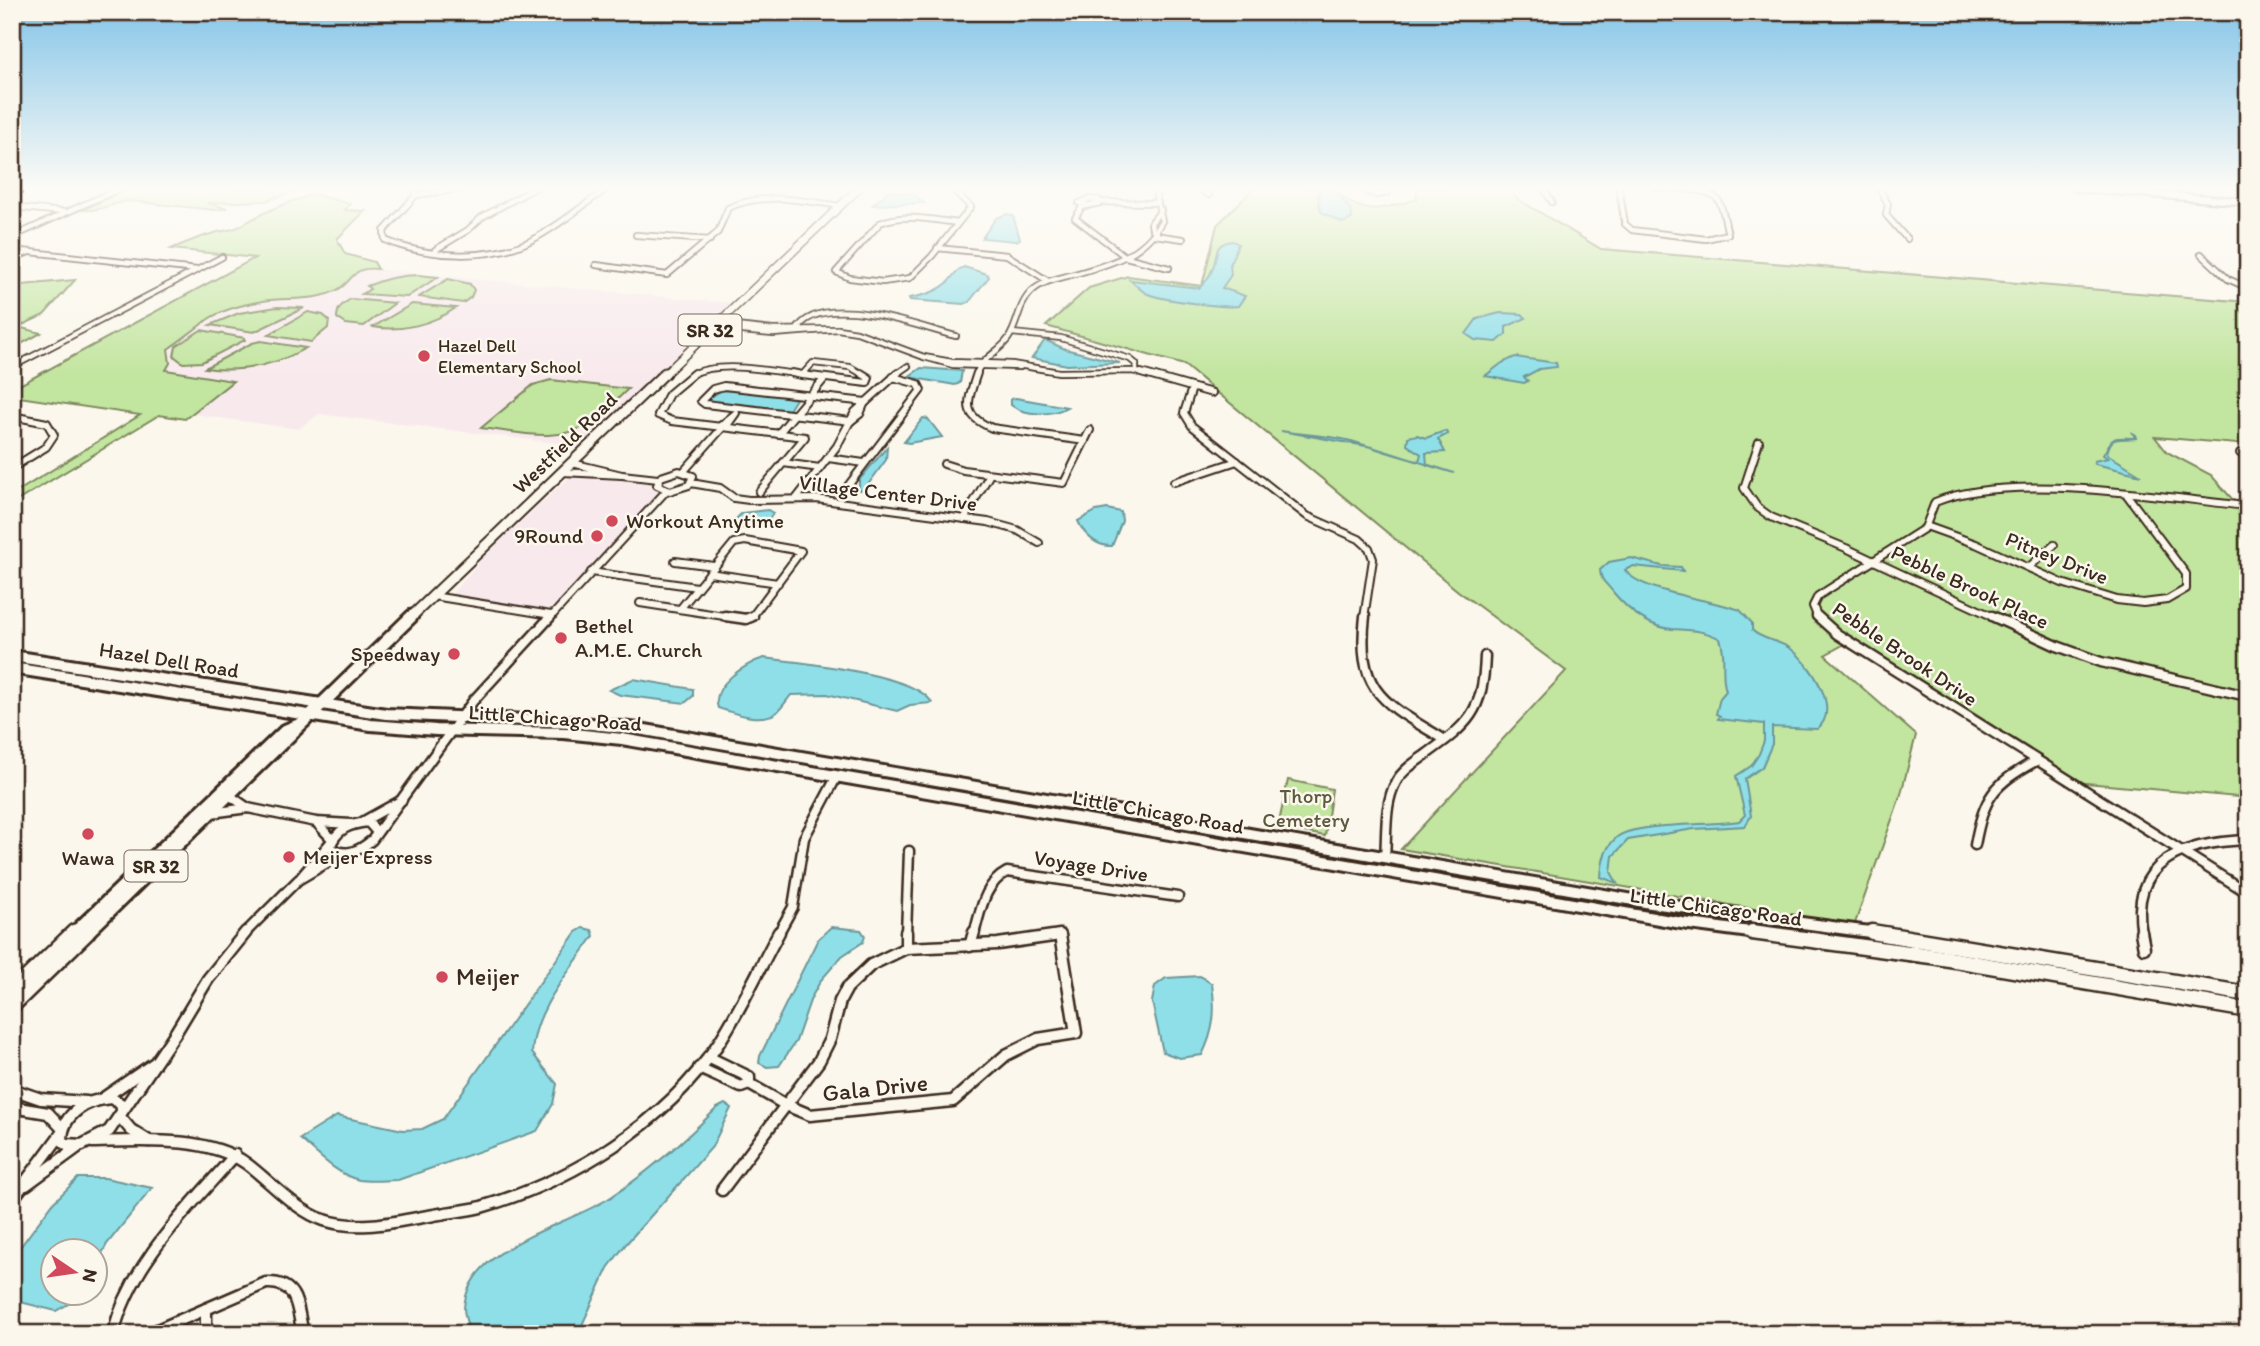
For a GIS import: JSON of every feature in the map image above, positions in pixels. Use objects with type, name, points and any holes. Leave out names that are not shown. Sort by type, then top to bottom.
[{"type":"main road","name":"Westfield Road","points":[[12,1005],[295,732],[308,715],[794,251]]},
{"type":"main road","name":"Hazel Dell Road","points":[[12,656],[320,704]]},
{"type":"main road","points":[[79,677],[91,667]]},
{"type":"main road","name":"Hazel Dell Road","points":[[12,668],[308,715]]},
{"type":"main road","name":"Little Chicago Road","points":[[320,704],[386,714],[573,722],[639,729],[1728,915],[1938,941],[2248,994]]},
{"type":"main road","name":"Little Chicago Road","points":[[308,715],[399,728],[601,736],[1682,923],[1970,961],[2248,1010]]},
{"type":"main road","name":"Westfield Road","points":[[12,993],[286,730],[298,725]]},
{"type":"street","points":[[19,251],[198,270]]},
{"type":"street","points":[[435,251],[469,254],[502,251]]},
{"type":"street","points":[[596,265],[667,275],[697,251]]},
{"type":"street","points":[[853,251],[838,267],[837,274],[848,278],[891,282],[905,280],[915,274],[935,251]]},
{"type":"street","points":[[965,251],[1007,255],[1048,281]]},
{"type":"street","points":[[1118,251],[1126,257],[1169,268]]},
{"type":"street","points":[[1085,440],[1008,432],[980,423],[970,414],[968,408],[980,364],[1012,333],[1015,319],[1029,295],[1048,281],[1126,257],[1134,251]]},
{"type":"street","points":[[12,259],[30,252]]},
{"type":"street","points":[[2201,254],[2226,278],[2243,289],[2246,298]]},
{"type":"street","points":[[12,367],[222,257]]},
{"type":"street","points":[[2226,278],[2235,290],[2243,289]]},
{"type":"street","points":[[796,331],[799,323],[814,317],[850,311],[890,316],[956,336]]},
{"type":"street","points":[[714,326],[796,331],[838,329],[857,332],[922,356],[1059,372],[1136,371],[1212,393]]},
{"type":"street","points":[[1012,333],[1061,338],[1100,349],[1130,359],[1136,364],[1136,371]]},
{"type":"street","points":[[796,499],[828,458],[851,421],[860,414],[866,402],[893,377],[922,356]]},
{"type":"street","points":[[759,492],[805,437],[672,421],[658,415],[661,404],[699,370],[756,371],[867,383],[869,377],[850,367],[813,363],[802,375]]},
{"type":"street","points":[[841,495],[921,390],[918,384],[893,377]]},
{"type":"street","points":[[778,434],[825,378]]},
{"type":"street","points":[[851,421],[738,411],[701,401],[713,389],[723,387],[866,402]]},
{"type":"street","points":[[1192,388],[1184,408],[1185,418],[1313,520],[1353,536],[1369,548],[1373,559],[1362,656],[1365,673],[1386,702],[1445,740]]},
{"type":"street","points":[[684,471],[738,411]]},
{"type":"street","points":[[12,416],[47,422],[54,435],[46,447],[12,468]]},
{"type":"street","points":[[944,464],[990,474],[1064,483],[1090,430]]},
{"type":"street","name":"Pebble Brook Place","points":[[1759,442],[1744,483],[1749,499],[1771,517],[2072,652],[2122,667],[2247,696]]},
{"type":"street","points":[[2240,453],[2248,457]]},
{"type":"street","points":[[828,458],[864,463]]},
{"type":"street","points":[[1174,482],[1237,461]]},
{"type":"street","points":[[572,463],[622,475]]},
{"type":"street","points":[[783,463],[820,468]]},
{"type":"street","points":[[562,472],[658,479],[669,473],[684,471],[693,476],[691,483],[678,490],[658,487],[658,479]]},
{"type":"street","points":[[964,519],[990,474]]},
{"type":"street","name":"Village Center Drive","points":[[691,483],[720,488],[739,499],[817,499],[964,519],[1009,527],[1039,543]]},
{"type":"street","name":"Pebble Brook Drive","points":[[2248,506],[2039,487],[1957,492],[1935,502],[1926,526],[1818,596],[1813,606],[1819,620],[2036,761],[2248,893]]},
{"type":"street","points":[[298,880],[344,853],[368,845],[458,719],[667,490]]},
{"type":"street","name":"Pitney Drive","points":[[1926,526],[2087,592],[2128,602],[2164,602],[2180,594],[2188,584],[2186,574],[2127,495]]},
{"type":"street","points":[[640,603],[680,609],[751,618],[801,551],[737,542],[680,609]]},
{"type":"street","points":[[2029,567],[2054,545]]},
{"type":"street","points":[[675,561],[715,566]]},
{"type":"street","points":[[591,572],[697,587]]},
{"type":"street","points":[[709,573],[778,583]]},
{"type":"street","points":[[433,596],[551,615]]},
{"type":"street","points":[[1385,858],[1391,795],[1397,782],[1413,763],[1468,722],[1479,707],[1485,690],[1486,656]]},
{"type":"street","points":[[1975,845],[1983,806],[1988,796],[2002,780],[2036,761]]},
{"type":"street","points":[[12,1107],[48,1113],[62,1131],[66,1144],[149,1141],[218,1148],[235,1155],[307,1211],[337,1224],[370,1226],[449,1214],[514,1196],[551,1181],[595,1157],[656,1113],[708,1057],[736,1014],[793,907],[807,831],[837,776]]},
{"type":"street","points":[[229,795],[248,808]]},
{"type":"street","points":[[211,813],[248,808],[316,822],[352,824],[363,822],[403,799]]},
{"type":"street","points":[[316,822],[331,841],[333,851],[344,853]]},
{"type":"street","points":[[363,822],[373,824],[376,831]]},
{"type":"street","points":[[22,1188],[52,1164],[109,1131],[219,964],[250,926],[298,880],[340,830],[352,824]]},
{"type":"street","points":[[2144,948],[2138,921],[2141,890],[2154,868],[2179,852],[2213,842],[2248,840]]},
{"type":"street","points":[[906,947],[909,851]]},
{"type":"street","name":"Voyage Drive","points":[[970,946],[989,887],[999,874],[1016,871],[1178,897]]},
{"type":"street","name":"Gala Drive","points":[[749,1084],[802,1114],[822,1116],[953,1101],[1006,1055],[1038,1040],[1076,1033],[1060,935],[970,946]]},
{"type":"street","points":[[722,1190],[826,1049],[835,1013],[847,988],[871,965],[906,947],[970,946]]},
{"type":"street","name":"Gala Drive","points":[[708,1057],[749,1077],[749,1084]]},
{"type":"street","points":[[12,1088],[41,1099],[68,1103],[91,1102],[104,1098],[153,1064]]},
{"type":"street","name":"Gala Drive","points":[[699,1068],[741,1087],[749,1084]]},
{"type":"street","points":[[104,1098],[117,1100],[131,1130],[149,1141]]},
{"type":"street","points":[[12,1200],[74,1113],[91,1102]]},
{"type":"street","points":[[113,1334],[117,1310],[133,1279],[235,1155]]},
{"type":"street","points":[[148,1334],[266,1283],[282,1283],[292,1291],[303,1334]]},
{"type":"street","points":[[206,1309],[206,1334]]},
{"type":"shaded area","name":"Hazel Dell Elementary School","points":[[365,268],[732,303],[581,446],[319,414],[298,429],[193,414],[232,381],[166,370],[170,363],[167,349],[216,316],[249,304],[338,290],[346,280]]},
{"type":"shaded area","points":[[571,476],[615,476],[652,481],[660,492],[554,607],[542,610],[451,595],[485,555]]},
{"type":"green space","points":[[188,251],[343,251],[345,254],[374,262],[378,269],[358,272],[329,294],[249,304],[213,316],[168,349],[170,363],[166,370],[233,381],[185,419],[159,415],[12,504],[12,495],[140,415],[12,396],[12,389],[255,258]]},
{"type":"green space","points":[[1211,251],[1623,251],[2248,302],[2248,445],[2155,437],[2167,452],[2211,475],[2248,517],[2248,798],[2075,782],[1852,640],[1825,655],[1916,735],[1901,794],[1854,926],[1401,849],[1566,671],[1458,591],[1184,365],[1046,326],[1089,288],[1128,276],[1202,286]]},
{"type":"green space","points":[[418,275],[438,277],[407,297],[362,294],[370,289],[367,286],[380,281]]},
{"type":"green space","points":[[448,279],[470,284],[474,290],[471,297],[463,303],[419,297]]},
{"type":"green space","points":[[75,280],[44,315],[18,327],[41,333],[12,349],[12,286]]},
{"type":"green space","points":[[351,299],[395,303],[364,326],[346,324],[337,318],[341,307]]},
{"type":"green space","points":[[412,304],[456,308],[416,325],[373,327]]},
{"type":"green space","points":[[277,307],[304,308],[254,332],[210,325],[239,313]]},
{"type":"green space","points":[[308,312],[323,315],[329,320],[328,328],[311,342],[268,335]]},
{"type":"green space","points":[[201,330],[245,340],[202,362],[183,363],[174,356],[176,346]]},
{"type":"green space","points":[[261,341],[306,348],[257,367],[231,370],[205,368],[252,343]]},
{"type":"green space","points":[[551,380],[628,389],[590,423],[565,433],[537,435],[481,428],[533,385]]},
{"type":"green space","name":"Thorp Cemetery","points":[[1288,780],[1332,789],[1325,836],[1278,827]]},
{"type":"water","points":[[1217,251],[1235,251],[1230,265],[1231,275],[1222,288],[1245,296],[1238,306],[1207,305],[1155,296],[1143,291],[1130,280],[1199,288],[1211,272]]},
{"type":"water","points":[[964,267],[989,277],[969,302],[964,304],[910,300],[909,298],[939,289]]},
{"type":"water","points":[[1500,313],[1522,314],[1526,318],[1506,327],[1506,334],[1497,342],[1475,340],[1466,334],[1477,319]]},
{"type":"water","points":[[1045,340],[1065,349],[1120,363],[1067,365],[1032,358]]},
{"type":"water","points":[[1515,357],[1556,363],[1557,367],[1539,369],[1524,377],[1528,381],[1524,383],[1485,376]]},
{"type":"water","points":[[921,368],[962,371],[960,383],[955,385],[908,377]]},
{"type":"water","points":[[722,390],[759,391],[796,399],[789,410],[711,402],[708,399]]},
{"type":"water","points":[[1011,399],[1067,407],[1054,412],[1031,413],[1011,405]]},
{"type":"water","points":[[923,418],[928,419],[942,437],[904,442]]},
{"type":"water","points":[[1281,431],[1334,437],[1369,447]]},
{"type":"water","points":[[1445,431],[1448,434],[1438,439],[1445,452],[1426,453],[1427,464],[1411,459],[1419,461],[1421,454],[1407,445],[1408,437],[1417,435],[1426,438]]},
{"type":"water","points":[[2131,432],[2136,435],[2137,438],[2114,440],[2107,454],[2141,475],[2095,464],[2094,461],[2108,458],[2103,455],[2109,445],[2113,440],[2120,438],[2133,438],[2135,436]]},
{"type":"water","points":[[887,447],[886,460],[864,490],[859,490],[859,480]]},
{"type":"water","points":[[1107,509],[1121,512],[1122,521],[1112,546],[1092,539],[1078,521],[1096,511]]},
{"type":"water","points":[[768,510],[773,513],[765,526],[742,528],[731,524],[742,513]]},
{"type":"water","points":[[1631,558],[1662,566],[1681,567],[1683,571],[1633,566],[1625,570],[1633,578],[1661,590],[1740,610],[1752,623],[1752,630],[1791,649],[1814,675],[1825,699],[1826,710],[1824,720],[1817,729],[1772,727],[1772,744],[1762,767],[1745,779],[1751,816],[1745,826],[1694,829],[1628,840],[1613,856],[1611,872],[1617,883],[1601,877],[1602,866],[1609,847],[1616,838],[1625,833],[1656,827],[1739,821],[1745,815],[1736,776],[1751,766],[1764,741],[1764,724],[1718,719],[1720,716],[1716,714],[1720,698],[1726,691],[1720,639],[1703,632],[1655,625],[1625,605],[1604,582],[1600,570],[1609,562]]},
{"type":"water","points":[[764,658],[828,666],[881,677],[922,693],[932,703],[910,705],[897,711],[827,694],[791,695],[776,713],[770,716],[747,716],[718,708],[719,692],[724,684],[739,670]]},
{"type":"water","points":[[633,679],[693,689],[693,696],[685,703],[620,695],[609,690]]},
{"type":"water","points":[[831,927],[861,930],[865,936],[863,942],[842,956],[821,980],[811,998],[796,1041],[779,1066],[767,1067],[759,1063],[760,1056],[818,939]]},
{"type":"water","points":[[583,928],[592,930],[594,936],[546,1006],[534,1037],[532,1053],[557,1084],[553,1104],[537,1131],[398,1180],[379,1181],[359,1180],[343,1173],[300,1139],[337,1116],[403,1130],[422,1129],[443,1119],[576,932]]},
{"type":"water","points":[[1200,976],[1212,984],[1214,1012],[1209,1038],[1202,1055],[1179,1058],[1163,1052],[1152,1002],[1155,986],[1166,978]]},
{"type":"water","points":[[725,1104],[731,1108],[712,1147],[608,1268],[578,1334],[470,1334],[464,1308],[470,1286],[482,1268],[522,1240],[611,1197],[653,1166],[717,1108]]},
{"type":"water","points":[[78,1178],[105,1178],[152,1188],[108,1243],[108,1238],[38,1238],[38,1306],[12,1300],[12,1258],[53,1203]]},
{"type":"place","name":"Hazel Dell Elementary School","points":[[424,356]]},
{"type":"place","name":"Workout Anytime","points":[[612,521]]},
{"type":"place","name":"9Round","points":[[597,536]]},
{"type":"place","name":"Bethel A.M.E. Church","points":[[561,638]]},
{"type":"place","name":"Speedway","points":[[454,654]]},
{"type":"place","name":"Wawa","points":[[88,834]]},
{"type":"place","name":"Meijer Express","points":[[289,857]]},
{"type":"place","name":"Meijer","points":[[442,977]]}]
